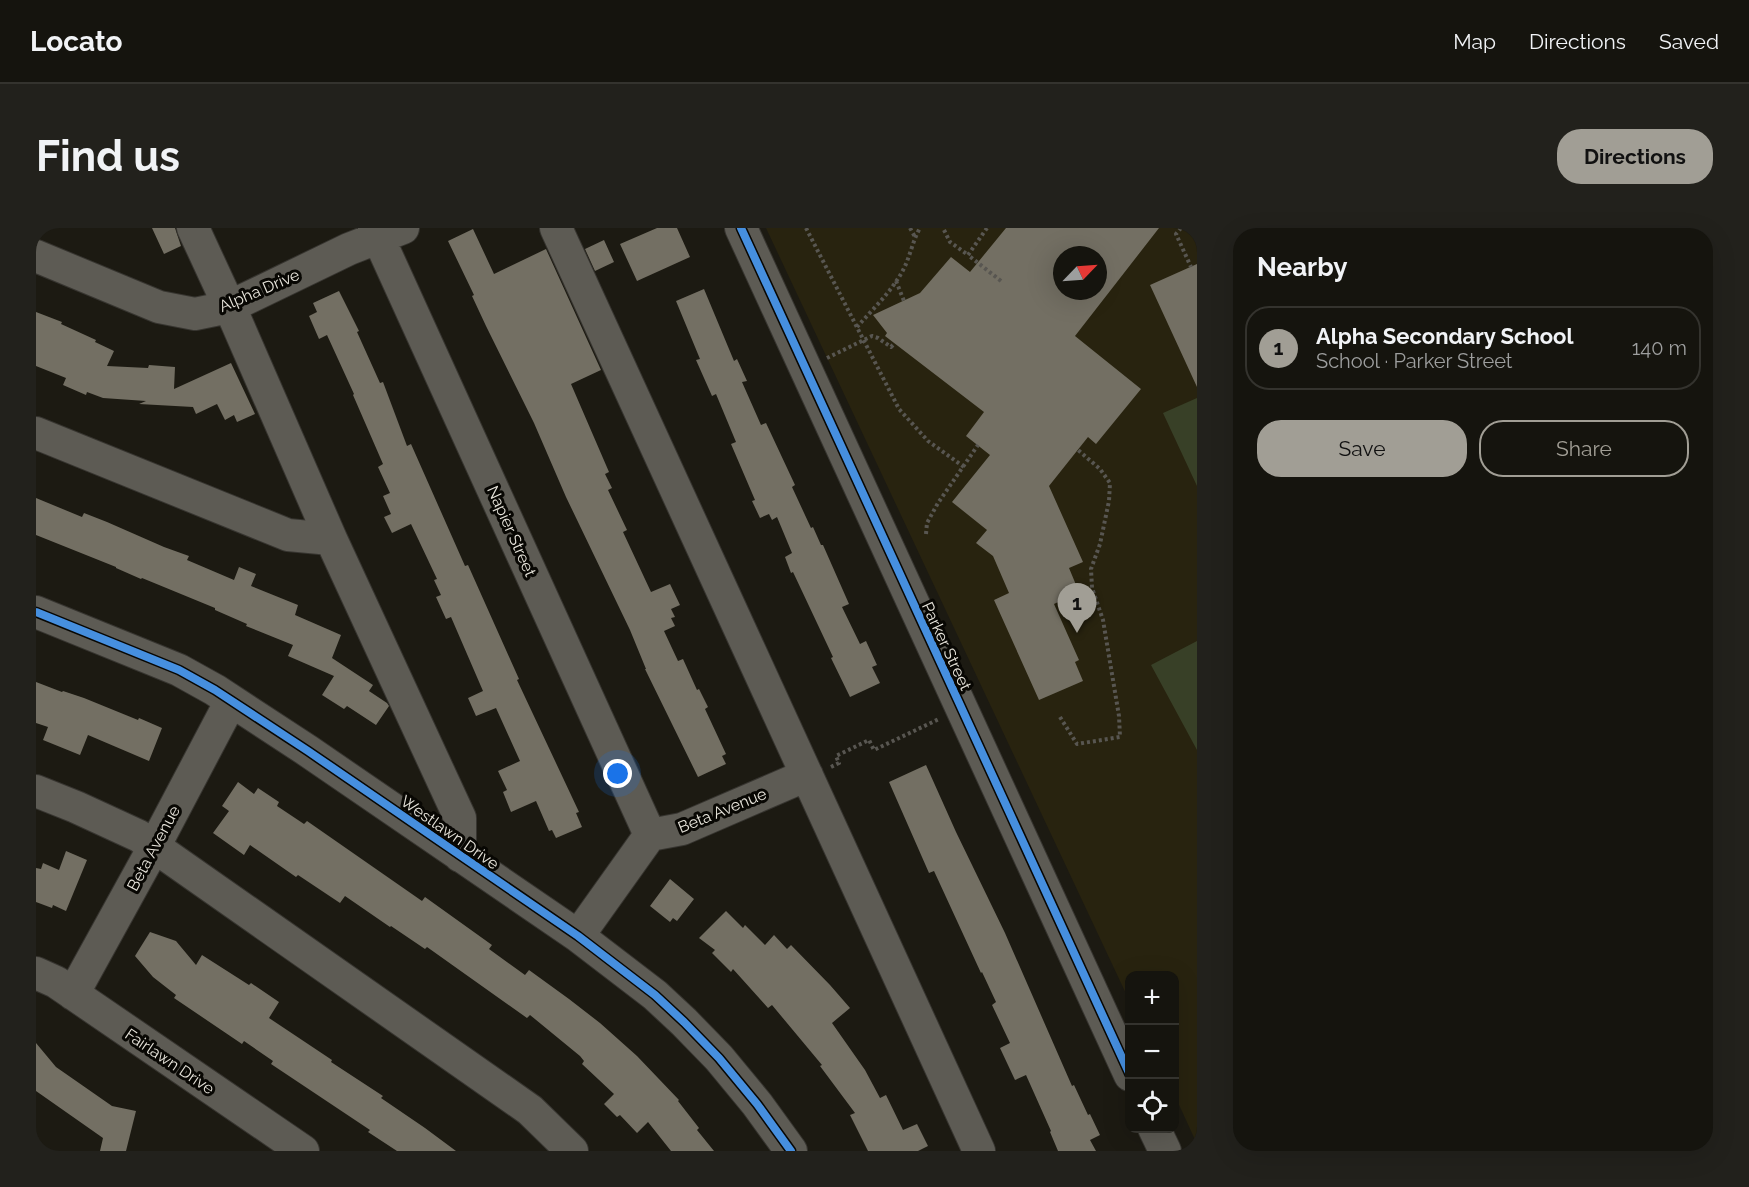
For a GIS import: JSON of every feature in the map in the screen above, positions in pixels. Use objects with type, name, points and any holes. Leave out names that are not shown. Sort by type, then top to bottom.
[{"type":"street","points":[[193,228],[331,538],[460,818],[460,856]]},
{"type":"street","points":[[556,228],[818,771],[979,1151]]},
{"type":"street","name":"Parker Street","points":[[741,228],[1125,1064]]},
{"type":"street","name":"Alpha Drive","points":[[36,256],[159,307],[195,314],[229,307],[385,231]]},
{"type":"street","name":"Napier Street","points":[[385,231],[650,835]]},
{"type":"street","points":[[36,433],[288,535],[331,538]]},
{"type":"street","name":"Westlawn Drive","points":[[36,612],[179,670],[231,701],[578,936],[655,995],[684,1022],[751,1096],[791,1151]]},
{"type":"street","name":"Beta Avenue","points":[[73,994],[231,701]]},
{"type":"street","name":"Beta Avenue","points":[[650,835],[682,829],[818,771]]},
{"type":"street","points":[[36,791],[130,832],[154,847],[530,1110],[572,1151]]},
{"type":"street","points":[[578,936],[650,835]]},
{"type":"street","name":"Fairlawn Drive","points":[[36,973],[56,982],[303,1151]]},
{"type":"street","points":[[1156,1133],[1165,1151]]},
{"type":"path","points":[[806,228],[899,409],[928,441],[964,467]]},
{"type":"path","points":[[910,228],[915,237]]},
{"type":"path","points":[[856,327],[902,273],[920,228]]},
{"type":"path","points":[[968,255],[987,228]]},
{"type":"path","points":[[1181,228],[1176,234],[1191,267]]},
{"type":"path","points":[[944,230],[950,242],[1001,281]]},
{"type":"path","points":[[896,281],[904,301]]},
{"type":"path","points":[[824,360],[872,336],[891,347],[894,343]]},
{"type":"path","points":[[926,534],[927,523],[932,513],[978,445]]},
{"type":"path","points":[[1060,717],[1077,744],[1120,737],[1119,716],[1103,620],[1092,588],[1091,568],[1100,544],[1109,501],[1110,483],[1100,469],[1078,450]]},
{"type":"path","points":[[818,771],[839,764],[836,756],[869,740],[874,750],[941,718]]},
{"type":"shaded area","points":[[766,228],[1197,228],[1197,1144],[1179,1105],[1179,971],[1125,971],[1125,991]]},
{"type":"green space","points":[[1197,398],[1197,486],[1163,413]]},
{"type":"green space","points":[[1197,641],[1197,750],[1151,665]]},
{"type":"building","points":[[152,228],[175,228],[181,246],[164,254]]},
{"type":"building","points":[[657,228],[677,228],[690,257],[637,281],[620,244]]},
{"type":"building","points":[[1006,228],[1159,228],[1107,295],[1107,246],[1053,246],[1053,300],[1103,300],[1075,336],[1141,389],[1096,444],[1088,437],[1049,486],[1083,562],[1069,568],[1079,592],[1054,604],[1079,660],[1075,662],[1083,681],[1039,700],[994,600],[1009,593],[993,556],[976,543],[987,530],[952,502],[990,455],[966,436],[984,412],[885,336],[887,333],[873,315],[920,293],[951,257],[970,272]]},
{"type":"building","points":[[473,229],[494,274],[546,249],[601,370],[571,384],[609,472],[605,474],[612,488],[608,490],[627,530],[623,532],[651,592],[670,584],[680,605],[671,609],[675,617],[671,618],[675,626],[664,631],[678,661],[683,659],[697,690],[699,689],[708,707],[705,709],[726,754],[722,756],[726,764],[698,777],[645,669],[630,630],[448,241]]},
{"type":"building","points":[[604,240],[614,262],[595,271],[585,249]]},
{"type":"building","points":[[1197,264],[1197,387],[1150,285]]},
{"type":"building","points":[[704,289],[734,361],[737,359],[747,381],[742,382],[761,425],[766,423],[795,485],[792,487],[811,528],[813,527],[823,545],[849,604],[842,607],[860,644],[866,641],[877,665],[872,667],[880,683],[850,697],[793,572],[791,573],[785,557],[792,553],[777,517],[772,520],[769,514],[760,518],[752,501],[755,500],[731,444],[736,442],[716,394],[712,396],[696,360],[700,359],[676,301]]},
{"type":"building","points":[[339,291],[359,331],[357,332],[380,383],[383,382],[407,446],[411,444],[465,566],[468,565],[519,679],[517,680],[579,812],[576,813],[582,827],[556,838],[552,830],[549,831],[536,801],[511,812],[503,792],[507,790],[498,771],[520,761],[496,708],[476,716],[468,698],[483,691],[451,617],[446,619],[436,597],[441,595],[434,580],[437,579],[411,524],[392,533],[384,517],[391,514],[383,496],[390,493],[378,467],[383,464],[327,335],[319,339],[309,316],[317,312],[313,303]]},
{"type":"building","points":[[36,312],[62,322],[61,324],[114,351],[107,366],[175,367],[174,389],[231,363],[255,414],[237,422],[234,415],[225,420],[217,404],[196,414],[193,407],[139,404],[146,401],[103,398],[87,392],[86,395],[63,385],[66,378],[36,366]]},
{"type":"building","points":[[36,498],[82,517],[84,513],[107,522],[189,556],[187,560],[234,580],[239,567],[256,574],[251,586],[298,605],[295,615],[341,635],[332,658],[373,685],[369,691],[389,706],[376,725],[347,706],[344,709],[322,695],[334,676],[288,656],[293,645],[246,626],[247,624],[215,608],[36,535]]},
{"type":"building","points":[[36,682],[162,728],[149,761],[88,735],[80,755],[43,740],[48,727],[36,723]]},
{"type":"building","points":[[926,765],[1005,933],[1072,1086],[1074,1085],[1100,1135],[1090,1140],[1096,1151],[1058,1151],[1026,1075],[1015,1080],[1000,1048],[1010,1043],[992,1005],[996,1002],[934,871],[929,873],[889,782]]},
{"type":"building","points":[[238,782],[254,794],[258,788],[279,802],[277,806],[304,824],[307,821],[422,901],[425,897],[492,945],[489,949],[525,975],[529,970],[600,1023],[637,1056],[679,1100],[699,1128],[697,1130],[714,1151],[671,1151],[648,1122],[637,1133],[620,1115],[617,1117],[604,1104],[614,1094],[582,1064],[584,1061],[580,1056],[530,1015],[527,1018],[427,947],[425,949],[345,896],[340,903],[298,875],[296,877],[250,845],[244,855],[213,833],[229,811],[222,806]]},
{"type":"building","points":[[66,851],[87,860],[66,911],[53,905],[52,908],[36,902],[36,868],[41,869],[43,863],[59,870]]},
{"type":"building","points":[[670,879],[694,899],[677,921],[673,918],[670,922],[650,906]]},
{"type":"building","points":[[726,911],[743,928],[745,925],[765,945],[774,935],[787,949],[791,945],[850,1008],[832,1023],[865,1070],[880,1098],[886,1095],[903,1130],[917,1124],[928,1146],[918,1151],[868,1151],[850,1115],[855,1113],[820,1066],[822,1065],[772,1005],[768,1008],[733,969],[731,972],[712,953],[715,950],[699,938]]},
{"type":"building","points":[[150,932],[176,941],[196,965],[202,955],[279,1002],[269,1018],[383,1096],[381,1098],[456,1151],[397,1151],[368,1132],[370,1130],[271,1064],[273,1061],[244,1041],[242,1044],[174,998],[176,995],[153,977],[135,956]]},
{"type":"building","points":[[36,1043],[56,1067],[112,1106],[136,1111],[126,1151],[100,1151],[103,1138],[36,1091]]},
{"type":"cycle path","points":[[741,228],[1125,1064]]},
{"type":"cycle path","points":[[36,612],[179,670],[215,690],[578,936],[655,995],[684,1022],[719,1058],[757,1104],[791,1151]]},
{"type":"place","name":"Alpha Secondary School","points":[[1077,633]]}]
